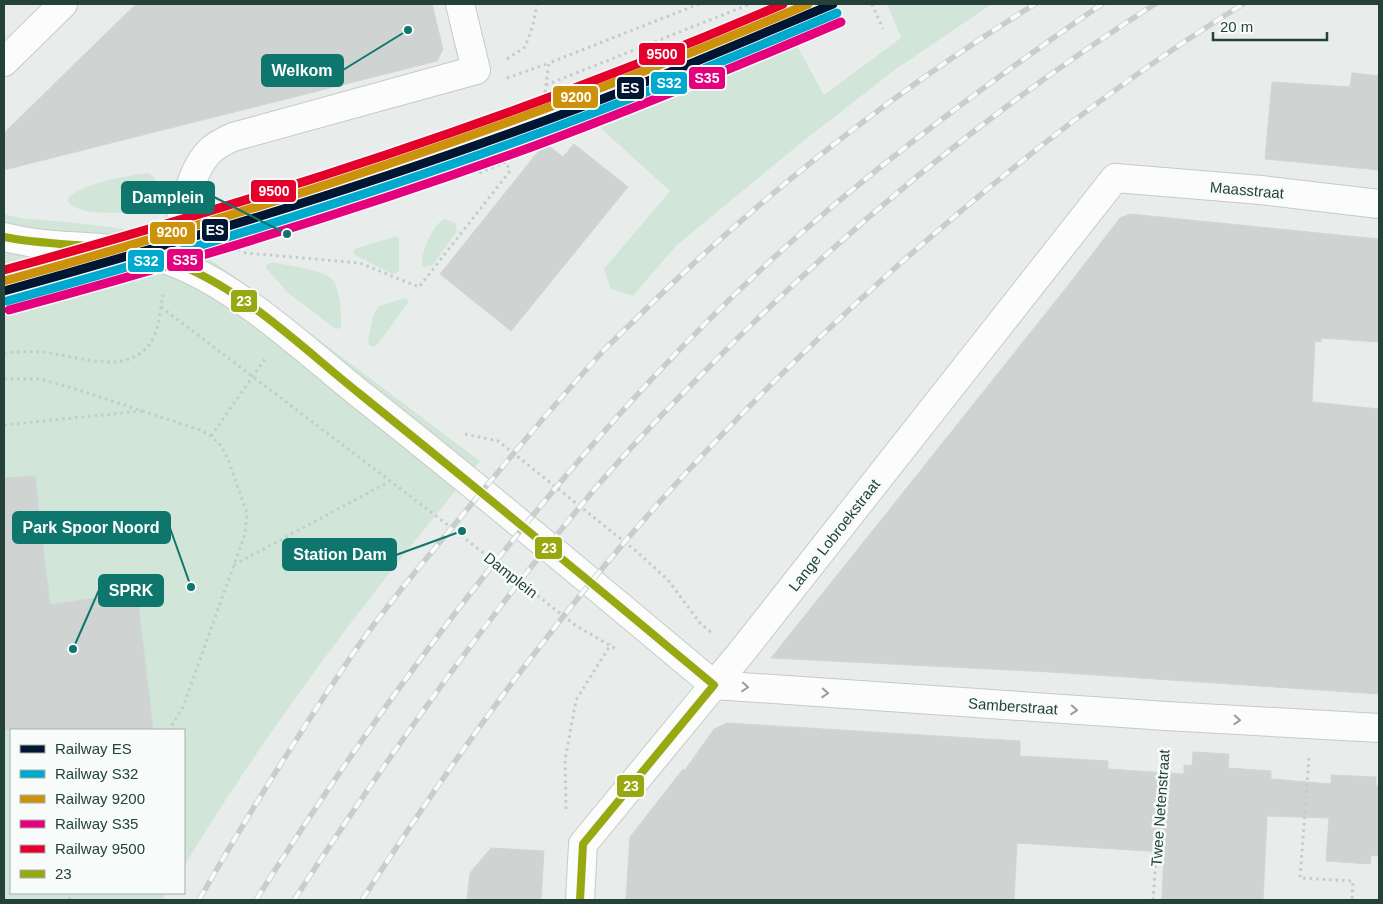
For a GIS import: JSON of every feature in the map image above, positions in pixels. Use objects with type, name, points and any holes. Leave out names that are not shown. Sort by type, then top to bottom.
[{"type":"street","points":[[4,62],[63,4]]},
{"type":"street","points":[[189,226],[189,190],[200,164],[208,152],[218,144],[233,137],[476,70],[460,4]]},
{"type":"street","name":"Maasstraat","points":[[1115,178],[1261,190],[1379,204]]},
{"type":"street","name":"Lange Lobroekstraat","points":[[583,844],[740,654],[1115,178]]},
{"type":"street","points":[[4,238],[26,243],[95,246],[126,250],[150,256],[193,272],[246,302],[466,478],[714,684]]},
{"type":"street","name":"Samberstraat","points":[[714,684],[1166,716],[1379,728]]},
{"type":"street","points":[[580,900],[583,844]]},
{"type":"path","points":[[476,70],[510,57],[524,47],[533,25],[537,4]]},
{"type":"path","points":[[503,80],[699,4]]},
{"type":"path","points":[[546,85],[750,4]]},
{"type":"path","points":[[872,4],[883,30]]},
{"type":"path","points":[[189,226],[543,106],[549,63]]},
{"type":"path","points":[[189,226],[246,253],[360,263],[419,287],[510,171],[506,162],[479,173],[464,134]]},
{"type":"path","name":"Damplein","points":[[4,353],[41,352],[113,363],[126,361],[138,357],[149,346],[156,331],[161,307],[390,481],[575,625],[618,651]]},
{"type":"path","points":[[211,436],[266,356]]},
{"type":"path","points":[[4,380],[40,379],[79,390],[200,430],[211,436],[222,446],[247,513],[245,534],[183,707],[170,729]]},
{"type":"path","points":[[4,425],[144,411]]},
{"type":"path","points":[[234,566],[390,481]]},
{"type":"path","points":[[583,844],[566,825],[565,760],[576,700],[615,638]]},
{"type":"path","name":"Twee Netenstraat","points":[[1153,900],[1166,716]]},
{"type":"path","points":[[1312,724],[1300,878],[1353,881],[1352,900]]},
{"type":"green space","points":[[892,4],[992,4],[896,69],[797,146],[676,246],[633,296],[611,289],[604,269],[670,191],[595,123],[796,44],[824,95],[901,38],[888,6]]},
{"type":"green space","points":[[149,173],[155,178],[157,186],[136,212],[90,212],[81,210],[68,202],[68,197],[97,183]]},
{"type":"green space","points":[[4,214],[20,218],[118,228],[157,236],[191,249],[237,278],[480,461],[324,658],[252,761],[185,864],[185,729],[10,729],[10,894],[166,894],[163,900],[4,900]]},
{"type":"green space","points":[[445,219],[455,223],[457,231],[435,262],[431,266],[423,267],[423,253],[432,232]]},
{"type":"green space","points":[[397,236],[399,238],[399,270],[397,273],[392,274],[353,254],[357,248]]},
{"type":"green space","points":[[272,262],[295,266],[329,276],[335,284],[339,296],[341,327],[338,329],[334,328],[287,292],[266,268],[266,265]]},
{"type":"green space","points":[[405,298],[409,301],[377,345],[373,347],[369,345],[368,341],[373,315],[379,306]]},
{"type":"building","points":[[136,4],[432,4],[443,49],[437,61],[4,170],[4,133]]},
{"type":"building","points":[[1352,73],[1379,76],[1379,170],[1265,159],[1272,82],[1350,87]]},
{"type":"building","points":[[545,143],[563,157],[574,144],[628,187],[511,331],[440,274]]},
{"type":"building","points":[[1130,214],[1379,239],[1379,342],[1321,338],[1321,342],[1315,341],[1312,402],[1379,409],[1379,694],[1050,672],[771,658],[1120,218]]},
{"type":"building","points":[[35,476],[50,605],[137,592],[153,729],[4,730],[4,478]]},
{"type":"building","points":[[727,723],[1020,741],[1020,756],[1108,761],[1108,769],[1184,774],[1184,765],[1192,766],[1193,752],[1229,754],[1228,768],[1271,771],[1271,779],[1331,784],[1331,775],[1376,777],[1376,786],[1379,786],[1379,856],[1371,855],[1370,864],[1326,861],[1329,818],[1267,816],[1263,900],[1162,900],[1164,852],[1017,843],[1014,900],[626,900],[630,837],[683,769],[685,770],[714,729]]},
{"type":"building","points":[[491,848],[544,851],[541,900],[467,900],[470,873]]},
{"type":"railway","points":[[199,900],[274,775],[368,632],[412,575],[554,406],[604,350],[697,260],[836,142],[934,71],[1035,4]]},
{"type":"railway","points":[[256,900],[349,759],[447,623],[550,495],[652,379],[724,305],[835,204],[948,115],[1102,4]]},
{"type":"railway","points":[[294,900],[366,793],[479,635],[599,484],[666,411],[758,318],[865,220],[977,129],[1094,44],[1155,4]]},
{"type":"railway","points":[[362,900],[494,707],[581,594],[665,496],[753,402],[894,269],[1020,163],[1151,64],[1243,4]]},
{"type":"rail line","name":"9500","points":[[4,270],[202,213],[398,151],[592,81],[688,44],[783,4]]},
{"type":"rail line","name":"9200","points":[[4,281],[209,222],[411,156],[611,84],[808,4]]},
{"type":"rail line","name":"ES","points":[[4,291],[268,214],[465,149],[607,97],[833,4]]},
{"type":"rail line","name":"S32","points":[[7,301],[272,224],[403,181],[572,121],[724,61],[837,13]]},
{"type":"rail line","name":"S35","points":[[9,310],[142,273],[407,191],[575,131],[728,70],[841,22]]},
{"type":"transit line","name":"23","points":[[4,237],[45,243],[109,248],[150,255],[170,261],[222,287],[247,303],[293,338],[714,685]]},
{"type":"transit line","name":"23","points":[[580,900],[583,844],[714,685]]},
{"type":"place","name":"Welkom","points":[[408,30]]},
{"type":"place","name":"Damplein","points":[[287,234]]},
{"type":"place","name":"Station Dam","points":[[462,531]]},
{"type":"place","name":"Park Spoor Noord","points":[[191,587]]},
{"type":"place","name":"SPRK","points":[[73,649]]}]
